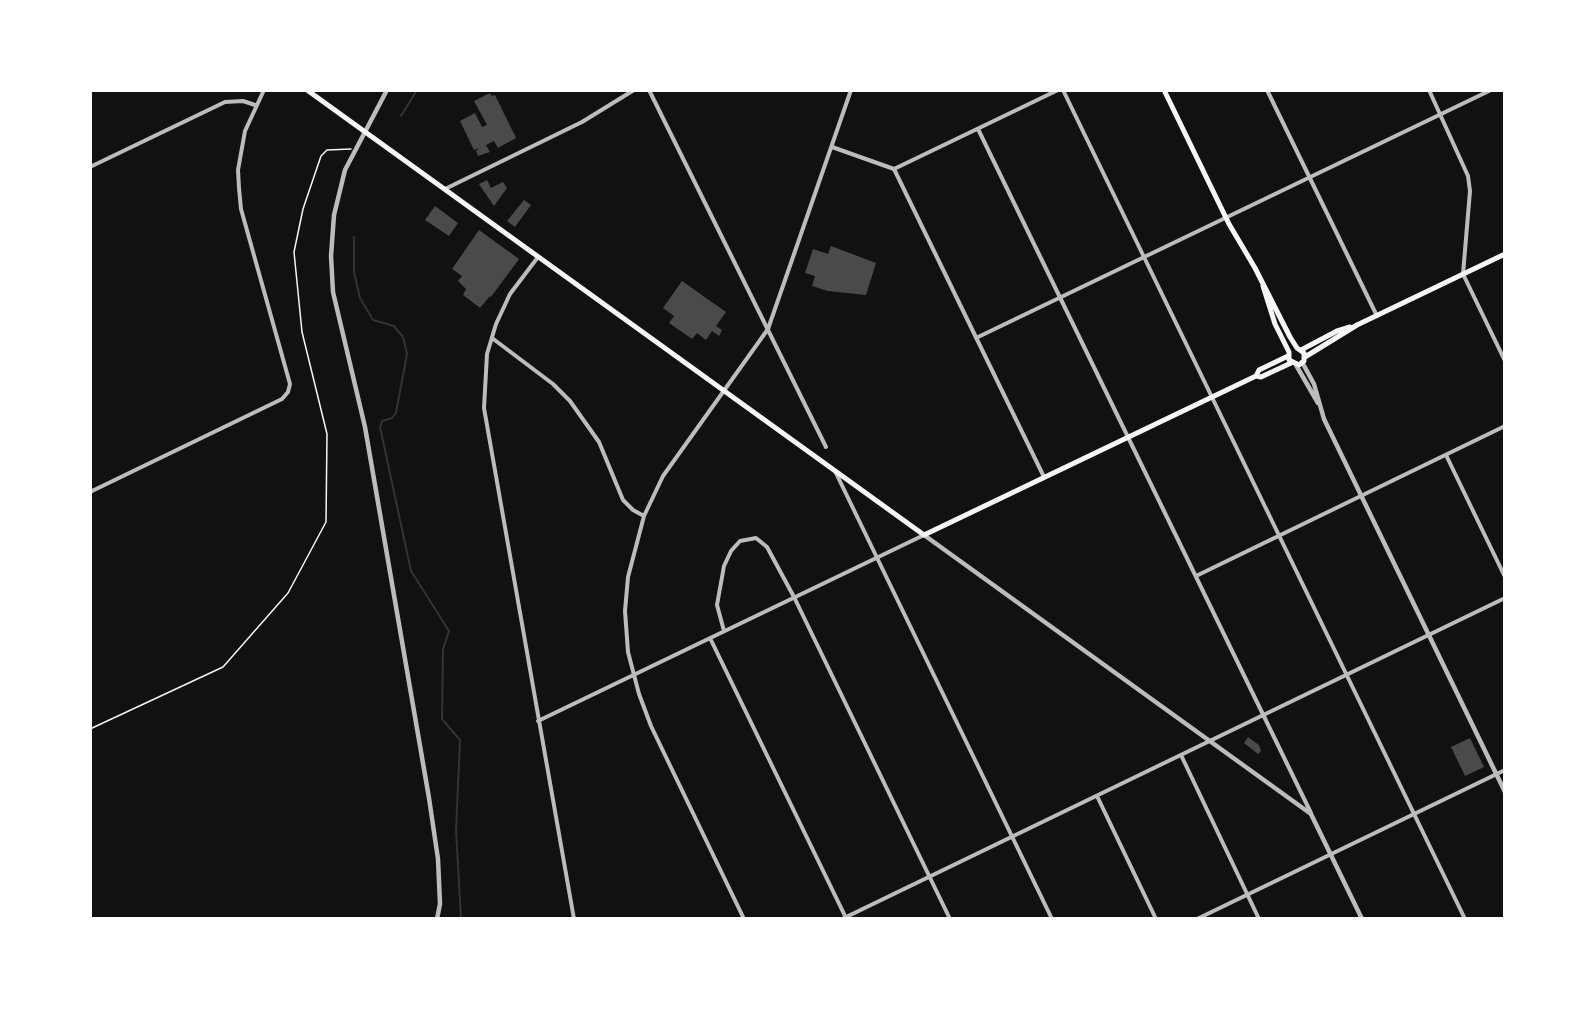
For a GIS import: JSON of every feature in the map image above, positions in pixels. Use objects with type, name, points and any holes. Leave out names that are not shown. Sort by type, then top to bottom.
[{"type":"main road","points":[[307,90],[924,535],[1256,376],[1304,360],[1358,325],[1505,254]]},
{"type":"main road","points":[[1164,90],[1226,218],[1304,360]]},
{"type":"main road","points":[[1263,286],[1271,314],[1294,364]]},
{"type":"main road","points":[[1256,376],[1259,370],[1299,349],[1337,331],[1358,325]]},
{"type":"street","points":[[90,492],[282,399],[288,392],[290,384],[241,209],[238,188],[238,170],[245,130],[264,90]]},
{"type":"street","points":[[387,90],[345,170],[334,215],[331,256],[333,292],[365,427],[429,798],[438,860],[440,904],[437,919]]},
{"type":"street","points":[[445,189],[582,122],[634,90]]},
{"type":"street","points":[[649,90],[826,447]]},
{"type":"street","points":[[744,919],[651,726],[633,675],[626,622],[627,588],[634,545],[644,516],[663,476],[768,329],[851,90]]},
{"type":"street","points":[[894,169],[1061,90],[1464,919]]},
{"type":"street","points":[[1267,90],[1377,316]]},
{"type":"street","points":[[1429,90],[1464,162],[1469,183],[1463,274],[1505,362]]},
{"type":"street","points":[[976,338],[1491,90]]},
{"type":"street","points":[[90,167],[225,102],[243,101],[255,105]]},
{"type":"street","points":[[978,129],[1362,919]]},
{"type":"street","points":[[832,147],[894,169],[1044,477]]},
{"type":"street","points":[[539,256],[506,301],[492,338],[484,390],[486,427],[574,919]]},
{"type":"street","points":[[492,338],[553,384],[570,401],[599,442],[623,500],[633,510],[644,516]]},
{"type":"street","points":[[1304,360],[1324,419],[1505,792]]},
{"type":"street","points":[[1294,364],[1322,410]]},
{"type":"street","points":[[1196,576],[1505,426]]},
{"type":"street","points":[[1446,455],[1505,577]]},
{"type":"street","points":[[835,471],[1052,919]]},
{"type":"street","points":[[538,721],[924,535],[1311,814]]},
{"type":"street","points":[[724,631],[717,606],[721,577],[731,551],[746,538],[756,538],[764,543],[794,597],[950,919]]},
{"type":"street","points":[[710,638],[844,918],[1505,598]]},
{"type":"street","points":[[1181,755],[1260,919]]},
{"type":"street","points":[[1197,919],[1505,770]]},
{"type":"street","points":[[1097,795],[1156,919]]},
{"type":"path","points":[[90,729],[223,667],[288,593],[326,522],[327,434],[302,332],[294,252],[306,197],[321,156],[327,150],[355,149]]},
{"type":"building","points":[[490,93],[492,96],[495,95],[516,138],[498,148],[494,141],[486,145],[490,152],[478,156],[476,151],[479,148],[474,150],[460,121],[475,113],[482,127],[487,125],[474,101]]},
{"type":"building","points":[[487,180],[491,188],[503,182],[507,188],[494,206],[479,184]]},
{"type":"building","points":[[524,200],[531,205],[515,227],[507,221]]},
{"type":"building","points":[[435,206],[458,223],[449,236],[425,220]]},
{"type":"building","points":[[479,230],[519,259],[480,308],[463,295],[466,289],[458,281],[462,276],[452,269]]},
{"type":"building","points":[[831,246],[876,263],[866,295],[828,291],[812,286],[815,276],[805,273],[813,249],[828,254]]},
{"type":"building","points":[[682,281],[726,312],[716,326],[722,330],[719,336],[712,331],[706,340],[697,333],[692,339],[669,323],[674,316],[663,308]]},
{"type":"building","points":[[1248,737],[1259,745],[1261,751],[1258,754],[1244,743]]},
{"type":"building","points":[[1470,738],[1484,767],[1465,776],[1451,747]]},
{"type":"waterway","points":[[401,116],[417,90]]},
{"type":"waterway","points":[[354,237],[354,272],[360,298],[373,320],[394,326],[403,337],[407,354],[396,413],[392,418],[382,421],[380,427],[411,571],[449,631],[443,649],[442,719],[460,740],[456,830],[461,919]]}]
